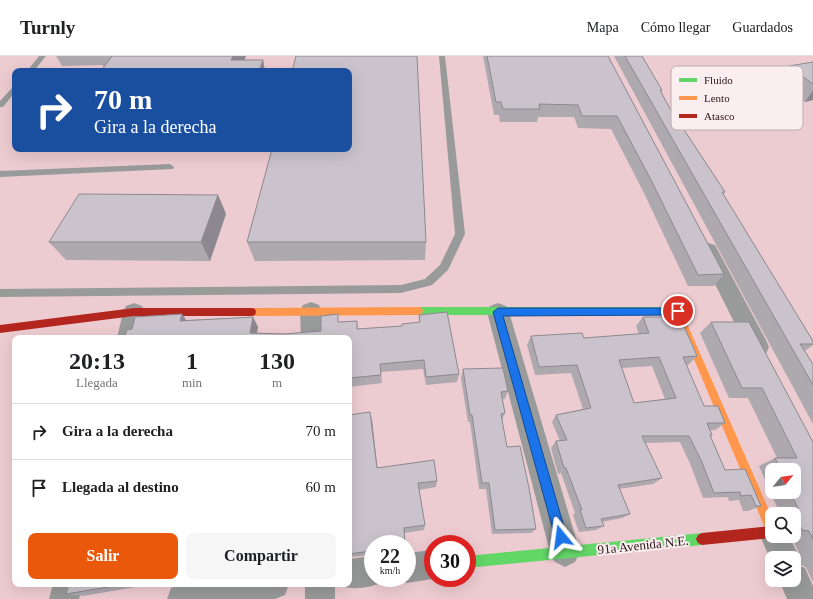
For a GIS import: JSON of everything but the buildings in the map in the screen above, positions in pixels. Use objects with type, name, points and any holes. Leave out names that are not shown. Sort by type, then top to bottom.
[{"type":"street","points":[[705,245],[766,363]]},
{"type":"street","points":[[311,311],[312,335]]},
{"type":"street","points":[[0,329],[134,312],[678,311],[765,515]]},
{"type":"street","points":[[129,335],[134,312]]},
{"type":"street","points":[[498,312],[566,552]]},
{"type":"street","name":"91a Avenida N.E.","points":[[476,561],[765,532]]},
{"type":"street","points":[[352,574],[364,572]]},
{"type":"street","points":[[64,599],[67,587]]},
{"type":"street","points":[[182,599],[256,587]]},
{"type":"street","points":[[320,587],[320,599]]},
{"type":"street","points":[[798,587],[804,599]]},
{"type":"lane","points":[[33,68],[43,56]]},
{"type":"lane","points":[[0,293],[401,289],[428,282],[444,267],[460,234],[442,56]]},
{"type":"lane","points":[[0,105],[12,91]]},
{"type":"lane","points":[[0,174],[170,167]]},
{"type":"traffic: fast","points":[[419,311],[678,311],[684,326]]},
{"type":"traffic: fast","points":[[476,561],[702,539]]},
{"type":"traffic: slow","points":[[252,312],[419,311]]},
{"type":"traffic: slow","points":[[684,326],[765,515]]},
{"type":"traffic: jam","points":[[0,329],[134,312],[252,312]]},
{"type":"traffic: jam","points":[[702,539],[765,533]]},
{"type":"route","points":[[561,537],[498,312],[678,311]]}]
